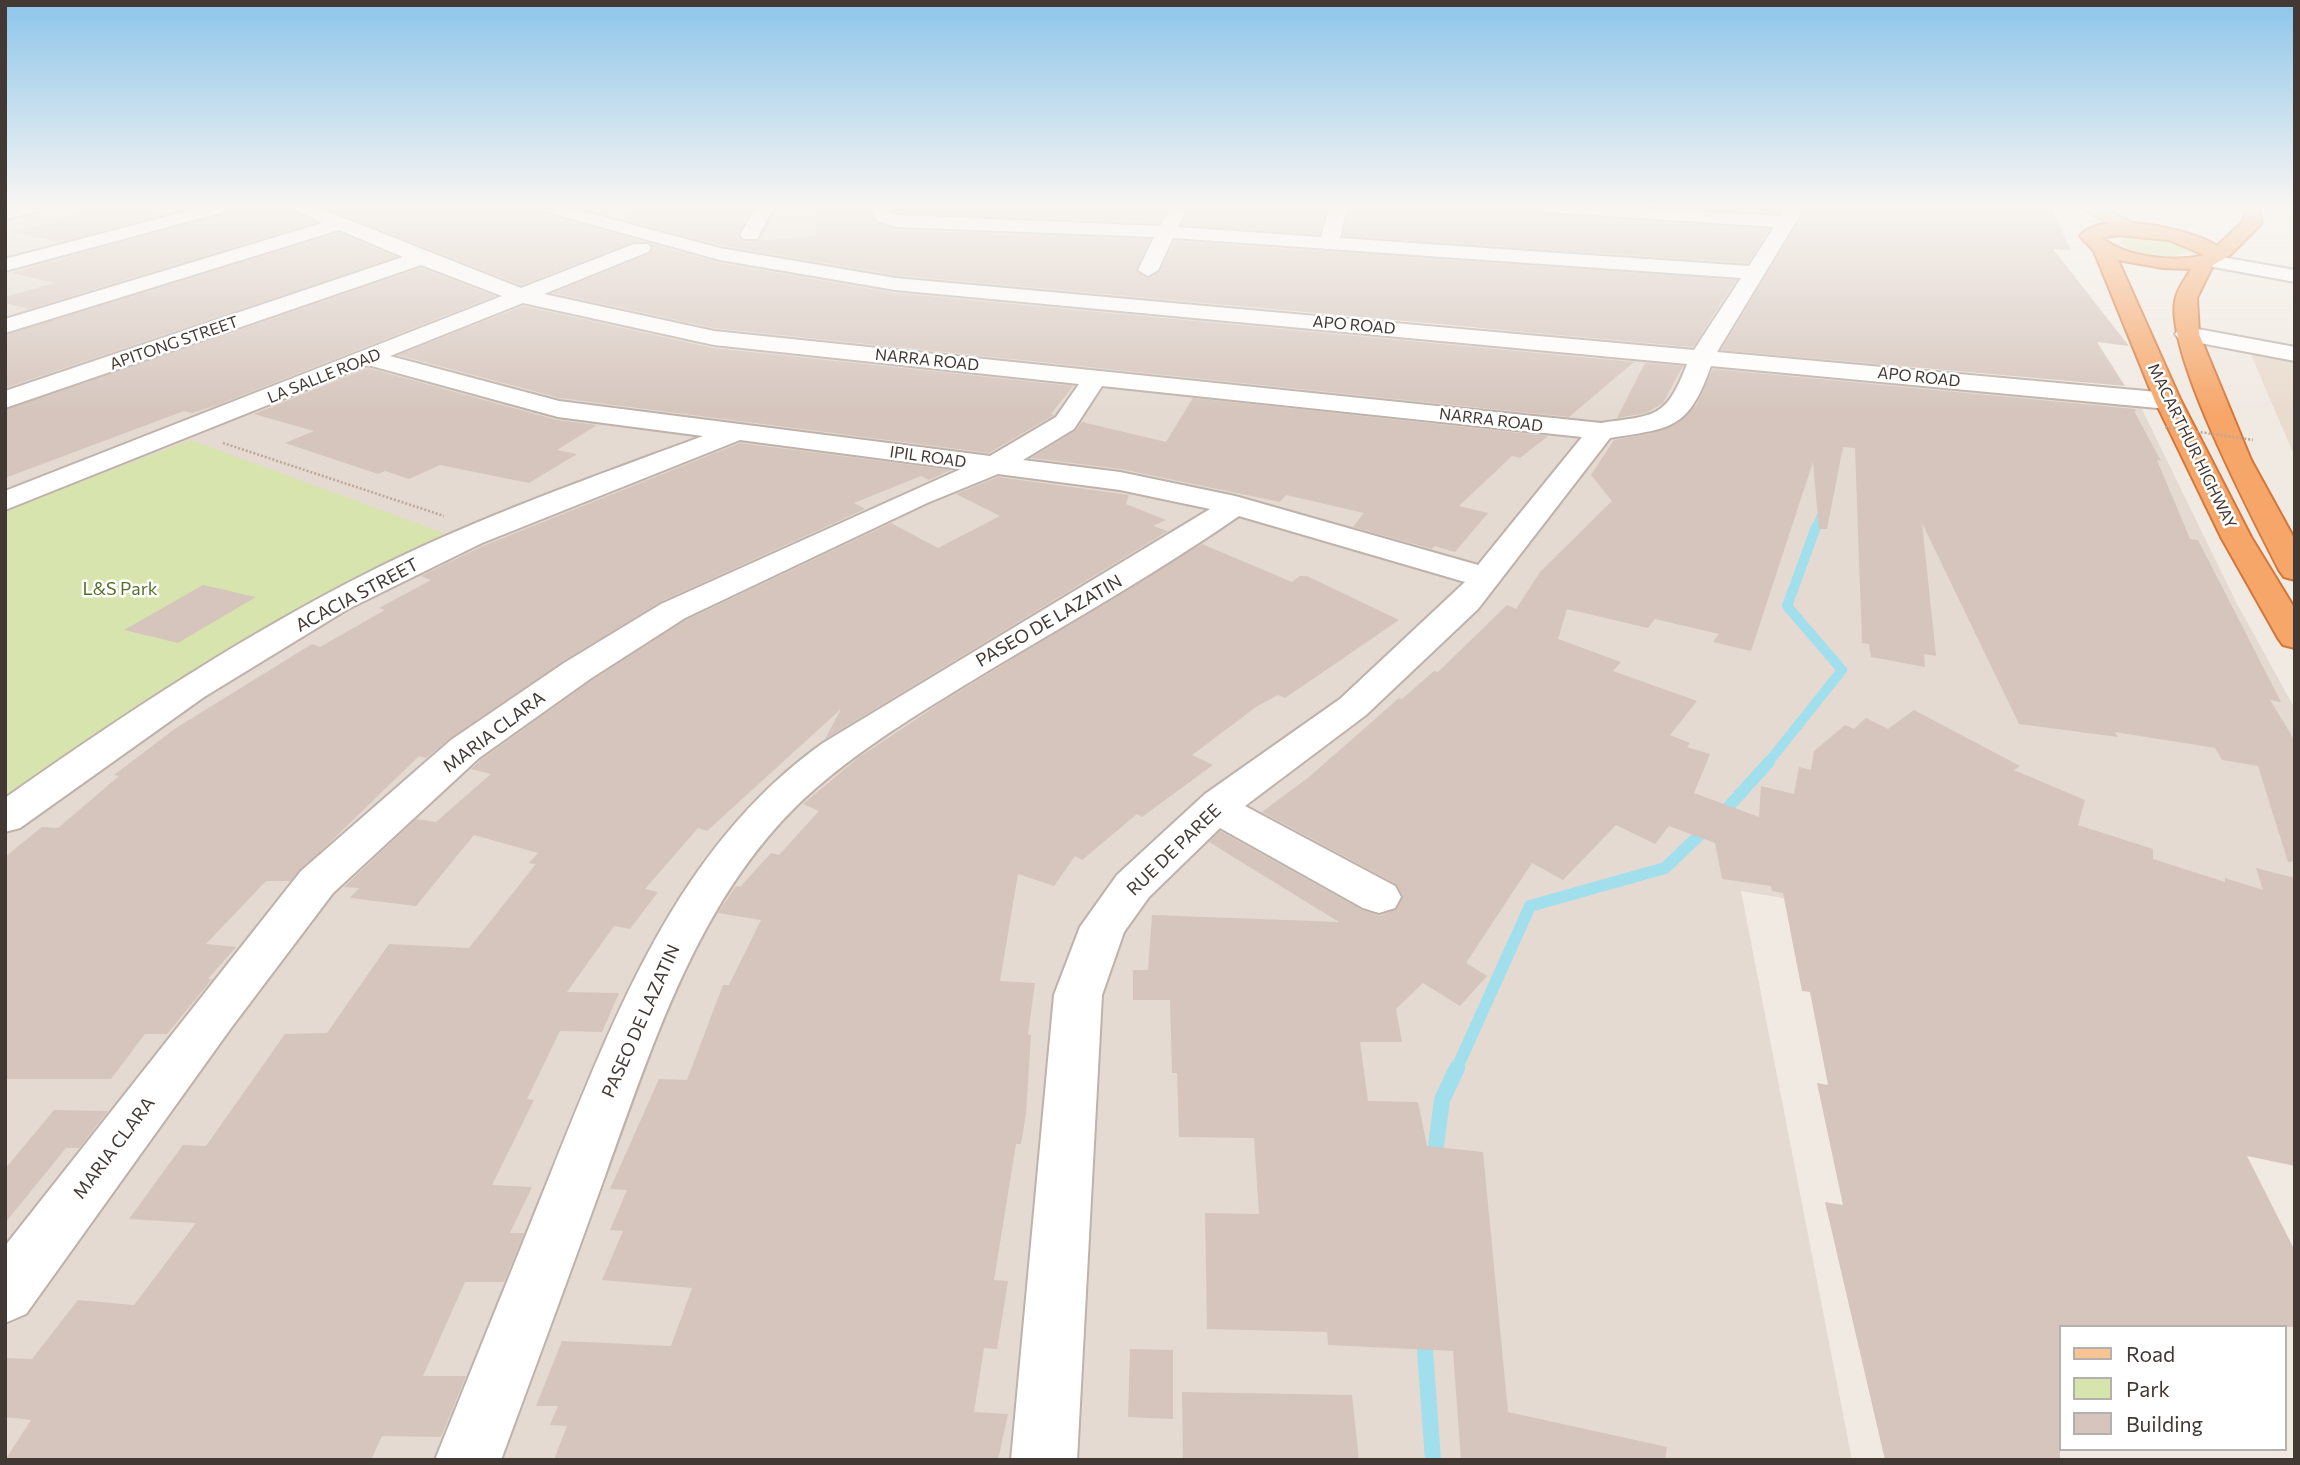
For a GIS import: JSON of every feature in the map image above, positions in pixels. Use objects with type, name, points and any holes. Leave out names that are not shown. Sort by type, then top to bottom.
[{"type":"highway","name":"MACARTHUR HIGHWAY","points":[[2109,275],[2166,414],[2295,638]]},
{"type":"highway","name":"MACARTHUR HIGHWAY","points":[[2200,275],[2186,298],[2187,334],[2237,460],[2295,570]]},
{"type":"street","points":[[5,326],[171,275]]},
{"type":"street","name":"APITONG STREET","points":[[5,400],[370,275]]},
{"type":"street","name":"NARRA ROAD","points":[[468,275],[523,296],[714,338],[1586,430]]},
{"type":"street","name":"LA SALLE ROAD","points":[[5,501],[574,275]]},
{"type":"street","name":"APO ROAD","points":[[829,275],[895,284],[1702,357],[2166,414]]},
{"type":"street","points":[[1586,430],[1655,423],[1677,411],[1689,392],[1702,357],[1754,275]]},
{"type":"street","points":[[1123,323],[1139,305]]},
{"type":"street","points":[[2187,334],[2295,354]]},
{"type":"street","name":"IPIL ROAD","points":[[368,359],[558,409],[1120,481],[1235,505],[1484,576]]},
{"type":"street","name":"MARIA CLARA","points":[[5,1294],[214,1014],[317,882],[465,749],[577,671],[673,611],[917,497],[993,466],[1065,423],[1096,377]]},
{"type":"street","name":"RUE DE PAREE","points":[[1044,1460],[1078,995],[1103,927],[1133,886],[1217,808],[1353,707],[1465,602],[1586,430]]},
{"type":"street","name":"ACACIA STREET","points":[[5,818],[207,678],[386,576],[489,531],[741,431]]},
{"type":"street","name":"PASEO DE LAZATIN","points":[[468,1460],[609,1094],[670,948],[725,865],[769,809],[844,746],[947,681],[1167,553],[1235,505]]},
{"type":"street","points":[[1217,808],[1379,897]]},
{"type":"path","points":[[2166,414],[2253,440]]},
{"type":"path","points":[[185,431],[489,531]]},
{"type":"shaded area","points":[[5,275],[856,275],[956,287],[1187,306],[1316,326],[1652,355],[1918,372],[2137,399],[2236,602],[2295,709],[2295,983],[1741,891],[1852,1460],[5,1460]]},
{"type":"shaded area","points":[[870,275],[1873,275],[1861,302],[1895,315],[1901,369],[1583,343],[1454,324]]},
{"type":"shaded area","points":[[2248,348],[2295,357],[2295,457]]},
{"type":"green space","name":"L&S Park","points":[[191,440],[452,536],[5,806],[5,510]]},
{"type":"building","points":[[22,275],[140,275],[29,309],[5,303],[5,297],[54,283]]},
{"type":"building","points":[[200,275],[341,275],[5,388],[5,335]]},
{"type":"building","points":[[399,275],[440,275],[495,296],[220,404],[192,413],[184,411],[5,478],[5,410]]},
{"type":"building","points":[[496,275],[546,275],[521,285]]},
{"type":"building","points":[[596,275],[792,275],[895,293],[1634,362],[1569,417],[714,328],[553,293]]},
{"type":"building","points":[[899,275],[1144,275],[1147,278],[1152,275],[1669,275],[1736,280],[1693,347]]},
{"type":"building","points":[[1766,275],[2074,275],[2129,346],[2097,342],[2125,386],[1721,350]]},
{"type":"building","points":[[523,306],[713,348],[1073,386],[1051,414],[1054,415],[989,453],[560,398],[398,355]]},
{"type":"building","points":[[1645,363],[1683,366],[1663,403],[1646,413],[1617,418]]},
{"type":"building","points":[[368,368],[557,420],[597,425],[557,450],[577,454],[529,483],[440,465],[409,479],[385,471],[378,474],[285,443],[314,431],[254,414]]},
{"type":"building","points":[[1713,369],[2135,409],[2161,461],[2157,460],[2190,539],[2198,540],[2281,702],[2270,700],[2295,741],[2295,861],[2288,862],[2258,766],[2222,760],[2215,748],[2115,732],[2118,737],[2019,724],[1922,523],[1936,656],[1924,654],[1925,667],[1871,657],[1869,644],[1862,643],[1855,448],[1843,447],[1827,529],[1819,529],[1813,462],[1751,651],[1713,642],[1719,634],[1655,619],[1648,628],[1567,609],[1558,639],[1621,662],[1613,671],[1697,701],[1670,735],[1690,743],[1687,747],[1710,754],[1694,793],[1759,817],[1761,786],[1794,794],[1799,767],[1811,770],[1814,751],[1845,725],[1854,729],[1866,718],[1888,729],[1914,710],[2020,766],[2014,770],[2085,800],[2078,825],[2153,849],[2153,859],[2225,882],[2225,878],[2263,890],[2256,868],[2295,878],[2295,1166],[2247,1156],[2295,1251],[2295,1327],[2058,1325],[2060,1460],[1885,1460],[1825,1202],[1843,1205],[1817,1083],[1828,1085],[1810,992],[1802,991],[1783,893],[1772,891],[1771,886],[1722,879],[1715,843],[1669,826],[1655,844],[1616,825],[1563,880],[1532,863],[1466,963],[1487,976],[1460,1006],[1423,983],[1396,1009],[1402,1042],[1360,1042],[1368,1101],[1418,1102],[1427,1146],[1483,1152],[1508,1412],[1667,1447],[1665,1460],[1461,1460],[1453,1351],[1328,1345],[1327,1332],[1207,1329],[1205,1213],[1259,1214],[1254,1138],[1179,1137],[1177,1073],[1172,1073],[1170,1000],[1133,1000],[1133,970],[1148,970],[1152,915],[1339,922],[1209,842],[1220,831],[1362,910],[1380,916],[1397,909],[1403,896],[1396,884],[1262,812],[1309,777],[1399,698],[1402,699],[1434,671],[1438,672],[1507,605],[1516,609],[1540,572],[1612,501],[1591,475],[1614,440],[1649,434],[1677,424],[1697,404]]},
{"type":"building","points":[[1193,398],[1548,436],[1520,458],[1512,456],[1459,506],[1488,513],[1455,552],[1435,546],[1432,549],[1353,527],[1364,513],[1286,495],[1280,502],[1121,469],[1031,458],[1075,431],[1082,422],[1166,442]]},
{"type":"building","points":[[740,443],[951,470],[929,480],[921,476],[854,503],[865,509],[660,602],[563,661],[450,738],[426,758],[419,756],[290,881],[266,881],[206,944],[236,947],[208,979],[212,979],[167,1034],[145,1034],[111,1079],[5,1079],[5,857],[42,827],[58,828],[119,776],[114,775],[176,728],[312,644],[320,647],[385,610],[379,608],[431,580],[421,576],[483,546]]},
{"type":"building","points":[[998,477],[1129,495],[1126,504],[1166,520],[1153,526],[1168,531],[825,739],[841,709],[707,831],[698,828],[645,889],[658,892],[630,929],[614,926],[567,992],[619,993],[602,1032],[560,1031],[527,1099],[534,1100],[492,1185],[532,1187],[510,1233],[524,1233],[504,1282],[465,1282],[423,1376],[466,1376],[441,1437],[382,1436],[371,1460],[5,1460],[31,1420],[5,1417],[5,1358],[32,1359],[78,1300],[134,1305],[196,1223],[129,1219],[183,1145],[206,1146],[285,1034],[327,1033],[389,944],[469,948],[536,864],[529,863],[538,853],[474,835],[416,906],[350,898],[359,888],[344,887],[416,819],[436,822],[491,774],[471,769],[481,760],[591,681],[686,620],[891,523],[938,548],[1000,516],[956,494]]},
{"type":"building","points":[[1202,544],[1292,582],[1300,576],[1307,576],[1399,620],[1285,698],[1278,695],[1256,707],[1192,755],[1213,765],[1142,817],[1137,814],[1082,860],[1075,856],[1054,886],[1018,874],[1000,981],[1035,983],[1028,1034],[1031,1035],[1026,1114],[1021,1144],[1016,1144],[994,1280],[1008,1281],[997,1349],[984,1348],[974,1412],[1008,1414],[998,1460],[554,1460],[567,1426],[550,1425],[558,1406],[536,1406],[562,1341],[671,1346],[692,1288],[602,1280],[623,1231],[610,1230],[627,1190],[610,1189],[659,1079],[687,1080],[723,985],[729,985],[761,920],[718,913],[736,886],[740,887],[771,853],[779,855],[819,811],[803,804],[858,758],[945,700]]},
{"type":"building","points":[[203,585],[256,597],[178,643],[124,630]]},
{"type":"building","points":[[54,1110],[108,1111],[79,1148],[66,1148],[5,1223],[5,1169]]},
{"type":"building","points":[[1130,1349],[1173,1350],[1173,1419],[1128,1417]]},
{"type":"building","points":[[1182,1392],[1352,1395],[1359,1460],[1183,1460]]},
{"type":"waterway","points":[[1815,529],[1820,516]]},
{"type":"waterway","points":[[1767,764],[1842,670],[1787,606],[1816,527]]},
{"type":"waterway","points":[[1722,814],[1769,762]]},
{"type":"waterway","points":[[1456,1070],[1530,906],[1665,868],[1708,827]]},
{"type":"waterway","points":[[1434,1161],[1442,1100],[1457,1068]]},
{"type":"waterway","points":[[1424,1337],[1433,1460]]}]
